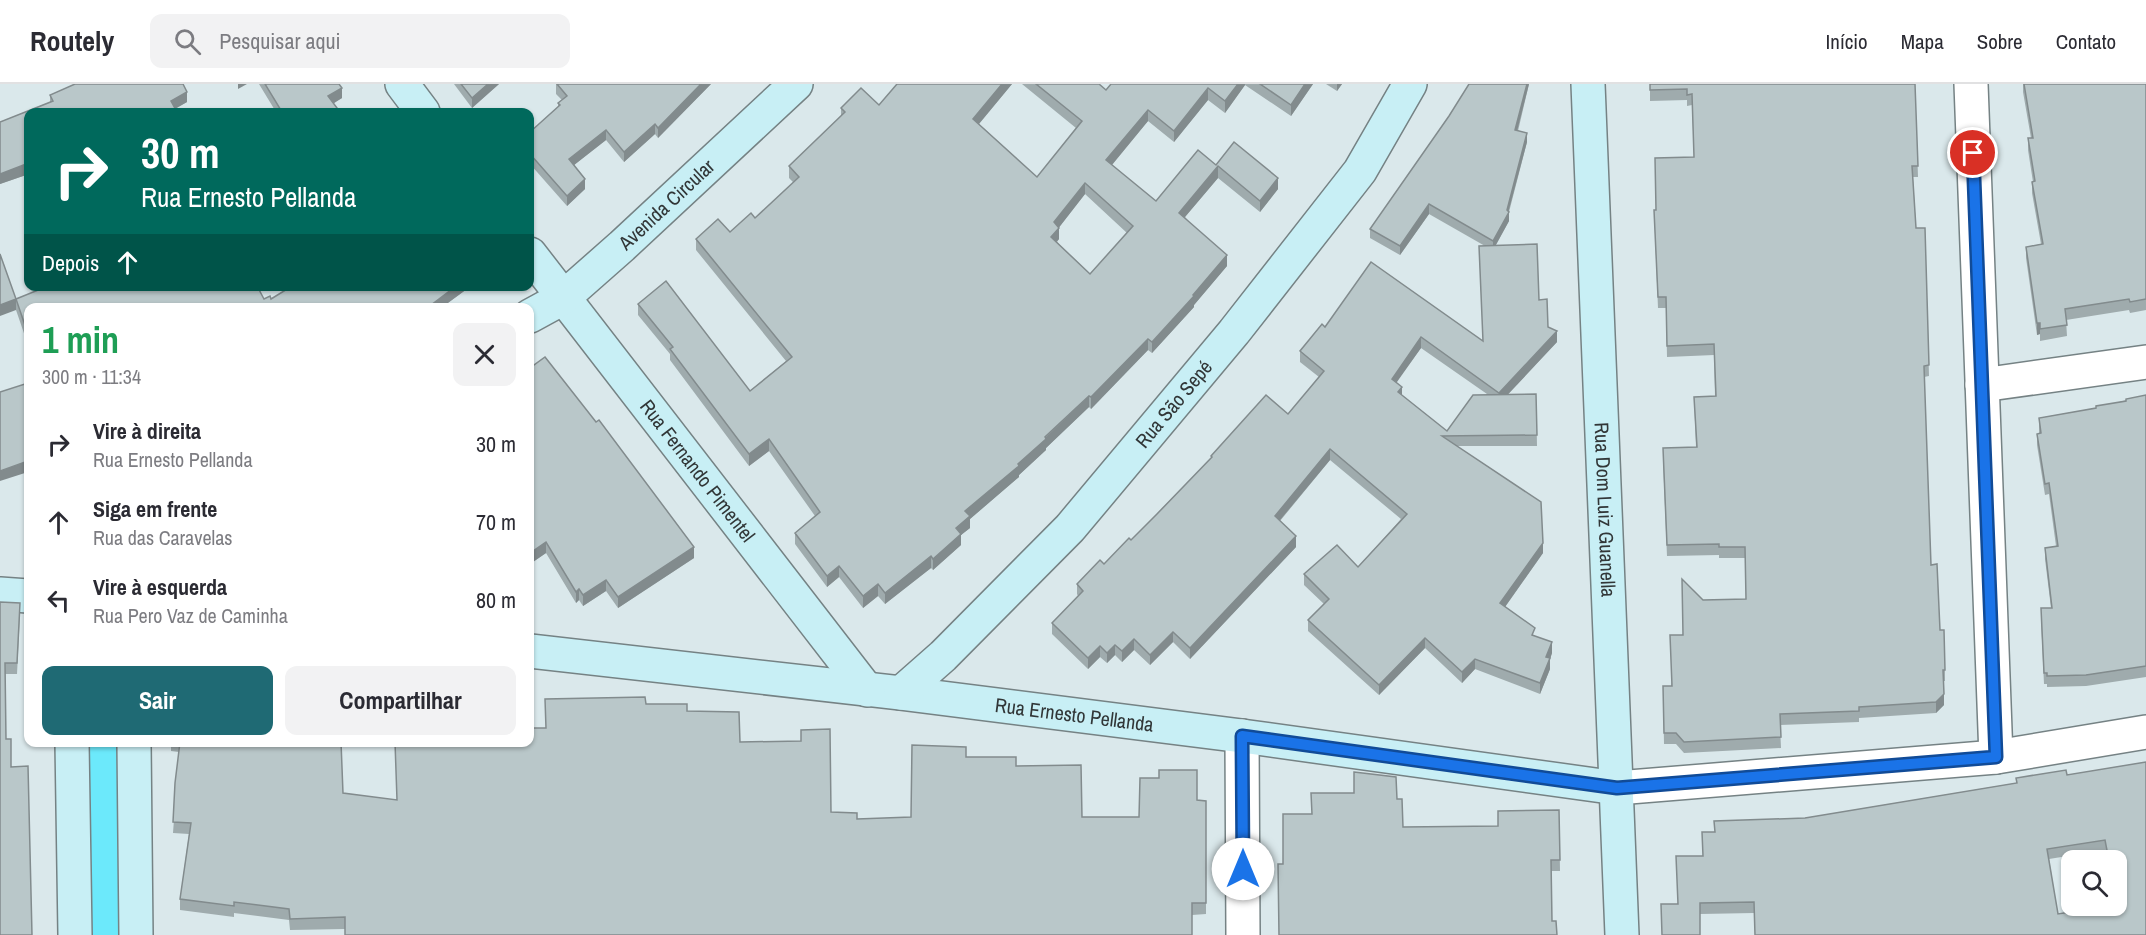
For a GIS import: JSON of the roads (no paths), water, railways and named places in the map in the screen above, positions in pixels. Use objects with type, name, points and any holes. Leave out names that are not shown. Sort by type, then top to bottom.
[{"type":"street","points":[[402,84],[420,108]]},
{"type":"street","name":"Avenida Circular","points":[[534,314],[563,298],[796,84]]},
{"type":"street","name":"Rua São Sepé","points":[[901,693],[943,656],[1070,528],[1226,341],[1360,171],[1410,84]]},
{"type":"street","name":"Rua Dom Luiz Guanella","points":[[1588,84],[1622,935]]},
{"type":"street","points":[[1971,84],[1996,757]]},
{"type":"street","name":"Rua Fernando Pimentel","points":[[534,259],[867,690]]},
{"type":"street","points":[[1982,385],[2146,362]]},
{"type":"street","points":[[0,594],[24,596]]},
{"type":"street","name":"Rua Ernesto Pellanda","points":[[534,651],[901,693],[1242,736],[1617,788]]},
{"type":"street","points":[[1617,788],[1996,757],[2146,732]]},
{"type":"street","points":[[1242,736],[1243,935]]},
{"type":"street","points":[[72,747],[75,935]]},
{"type":"street","points":[[134,747],[136,935]]}]
